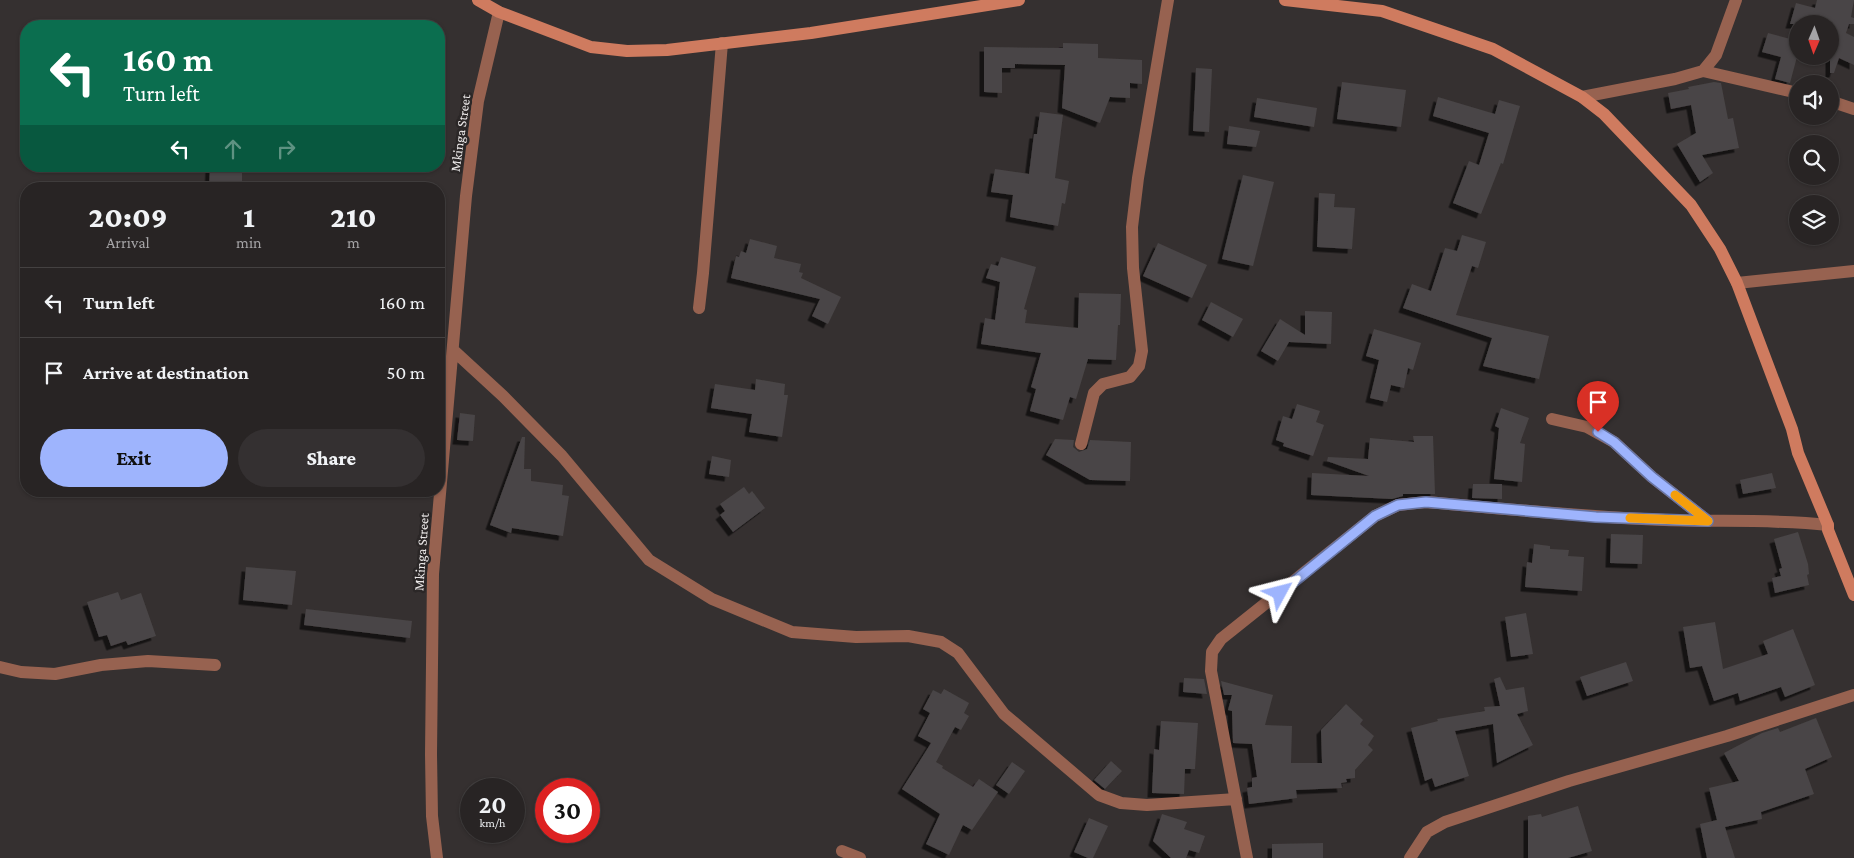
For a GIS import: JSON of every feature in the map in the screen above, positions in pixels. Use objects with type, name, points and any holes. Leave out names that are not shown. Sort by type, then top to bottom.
[{"type":"street","points":[[478,0],[499,12],[591,47],[627,51],[667,50],[812,33],[1019,0]]},
{"type":"street","points":[[1081,444],[1094,392],[1102,384],[1130,377],[1140,366],[1142,350],[1133,268],[1132,227],[1139,169],[1168,0]]},
{"type":"street","points":[[1285,0],[1310,1],[1382,11],[1493,49],[1582,96],[1604,114],[1691,205],[1720,249],[1737,283],[1792,429],[1798,453],[1854,595]]},
{"type":"street","points":[[1582,96],[1675,79],[1703,70],[1716,55],[1736,0]]},
{"type":"street","name":"Mkinga Street","points":[[445,440],[478,101],[499,12]]},
{"type":"street","points":[[698,308],[703,273],[722,43]]},
{"type":"street","points":[[1703,70],[1789,91]]},
{"type":"street","points":[[1839,104],[1854,109]]},
{"type":"street","points":[[1737,283],[1854,271]]},
{"type":"street","points":[[453,350],[503,396],[562,456],[649,560],[712,600],[792,632],[856,637],[908,636],[941,642],[958,653],[1004,714],[1099,795],[1121,803],[1147,805],[1236,800]]},
{"type":"street","points":[[1552,419],[1587,427],[1614,442],[1652,477],[1708,521]]},
{"type":"street","name":"Mkinga Street","points":[[436,858],[432,816],[431,754],[433,574],[440,497]]},
{"type":"street","points":[[1247,858],[1211,671],[1212,652],[1221,639],[1375,516],[1398,505],[1426,502],[1596,517],[1802,522],[1828,525]]},
{"type":"street","points":[[0,667],[21,672],[55,674],[101,665],[148,661],[215,665]]},
{"type":"street","points":[[1410,858],[1427,832],[1445,822],[1568,781],[1727,736],[1854,695]]},
{"type":"street","points":[[842,851],[860,858]]},
{"type":"building","points":[[1817,0],[1854,0],[1851,17],[1854,18],[1854,24],[1849,24],[1846,33],[1854,37],[1854,65],[1839,58],[1839,15],[1793,15],[1796,3],[1815,8]]},
{"type":"building","points":[[1768,33],[1789,39],[1789,65],[1795,65],[1792,75],[1789,75],[1789,83],[1775,79],[1781,57],[1762,52]]},
{"type":"building","points":[[1063,43],[1098,44],[1098,58],[1142,60],[1142,84],[1130,83],[1130,98],[1110,97],[1100,123],[1062,108],[1065,65],[1015,64],[1015,68],[1002,68],[1002,93],[984,92],[984,47],[1063,48]]},
{"type":"building","points":[[1830,65],[1837,65],[1834,73],[1830,73]]},
{"type":"building","points":[[1196,68],[1212,69],[1209,132],[1193,131]]},
{"type":"building","points":[[1342,82],[1406,90],[1401,127],[1337,119]]},
{"type":"building","points":[[1714,82],[1721,83],[1728,119],[1733,118],[1739,148],[1702,155],[1713,173],[1700,182],[1677,144],[1696,133],[1691,105],[1671,109],[1668,93]]},
{"type":"building","points":[[1438,97],[1495,114],[1499,100],[1520,106],[1503,164],[1501,163],[1481,214],[1453,203],[1469,161],[1479,165],[1489,133],[1433,116]]},
{"type":"building","points":[[1257,98],[1317,108],[1314,127],[1254,117]]},
{"type":"building","points":[[1040,112],[1063,115],[1055,178],[1069,181],[1065,204],[1062,203],[1058,226],[1010,217],[1013,195],[991,192],[995,169],[1029,174],[1034,134],[1037,134]]},
{"type":"building","points":[[1229,126],[1260,131],[1256,147],[1227,144]]},
{"type":"building","points":[[210,172],[242,172],[242,182],[209,182]]},
{"type":"building","points":[[1243,175],[1274,182],[1253,266],[1222,259]]},
{"type":"building","points":[[1319,193],[1335,194],[1334,207],[1355,208],[1352,249],[1317,247]]},
{"type":"building","points":[[1462,235],[1486,242],[1478,268],[1472,266],[1456,315],[1549,336],[1539,379],[1483,366],[1492,338],[1403,308],[1412,284],[1431,291],[1445,248],[1457,251]]},
{"type":"building","points":[[750,239],[777,246],[774,258],[801,264],[799,272],[803,273],[801,278],[841,297],[828,324],[812,316],[820,299],[731,278],[736,256],[739,257],[741,251],[746,253]]},
{"type":"building","points":[[1158,243],[1207,265],[1192,298],[1143,276]]},
{"type":"building","points":[[1001,257],[1036,267],[1024,309],[1027,310],[1025,323],[1078,328],[1079,293],[1121,294],[1116,360],[1088,359],[1076,399],[1070,397],[1063,420],[1030,411],[1036,389],[1031,387],[1041,353],[981,344],[985,318],[995,320],[1000,282],[986,278],[991,264],[998,266]]},
{"type":"building","points":[[1211,302],[1243,319],[1233,337],[1202,320]]},
{"type":"building","points":[[1305,311],[1332,312],[1331,344],[1289,342],[1278,361],[1261,351],[1280,319],[1305,335]]},
{"type":"building","points":[[1374,329],[1421,343],[1413,370],[1408,368],[1404,388],[1391,385],[1387,402],[1370,398],[1379,360],[1366,356]]},
{"type":"building","points":[[756,379],[785,384],[784,395],[788,395],[782,437],[749,432],[752,414],[711,408],[715,384],[755,390]]},
{"type":"building","points":[[1297,404],[1320,411],[1316,422],[1324,425],[1313,456],[1283,446],[1284,443],[1276,440],[1283,416],[1292,419]]},
{"type":"building","points":[[1501,408],[1529,418],[1520,443],[1525,444],[1522,482],[1494,479],[1499,428],[1495,426]]},
{"type":"building","points":[[460,413],[475,415],[473,441],[457,440]]},
{"type":"building","points":[[1413,436],[1433,436],[1435,494],[1403,494],[1403,496],[1392,499],[1311,495],[1312,473],[1369,476],[1327,461],[1328,457],[1368,459],[1370,438],[1414,442]]},
{"type":"building","points":[[522,437],[525,437],[524,469],[531,469],[531,481],[563,485],[562,495],[569,496],[563,536],[512,528],[511,533],[490,525]]},
{"type":"building","points":[[1055,439],[1074,440],[1073,447],[1079,452],[1087,449],[1090,440],[1131,442],[1130,481],[1090,480],[1046,455]]},
{"type":"building","points":[[712,456],[731,460],[729,477],[709,474]]},
{"type":"building","points":[[1772,473],[1776,488],[1743,494],[1740,480]]},
{"type":"building","points":[[1473,484],[1502,484],[1502,499],[1472,498]]},
{"type":"building","points":[[744,487],[749,494],[752,491],[765,508],[733,532],[720,515],[725,511],[720,504]]},
{"type":"building","points":[[1798,532],[1808,564],[1809,574],[1807,575],[1809,585],[1775,593],[1772,578],[1781,576],[1779,569],[1782,568],[1774,539]]},
{"type":"building","points":[[1611,534],[1643,535],[1642,564],[1610,563]]},
{"type":"building","points":[[1534,544],[1550,546],[1550,549],[1569,550],[1568,556],[1584,557],[1582,591],[1525,587],[1527,562],[1532,563]]},
{"type":"building","points":[[246,567],[296,571],[292,605],[243,600]]},
{"type":"building","points":[[118,592],[121,600],[141,593],[156,636],[128,645],[126,641],[111,646],[107,635],[99,637],[87,602]]},
{"type":"building","points":[[306,609],[412,621],[410,638],[304,625]]},
{"type":"building","points":[[1526,613],[1533,654],[1511,657],[1505,617]]},
{"type":"building","points":[[1715,622],[1723,669],[1768,654],[1763,641],[1793,629],[1815,685],[1785,697],[1781,687],[1740,701],[1738,693],[1714,701],[1702,666],[1690,668],[1683,627]]},
{"type":"building","points":[[1626,662],[1633,681],[1587,696],[1580,677]]},
{"type":"building","points":[[1500,677],[1506,690],[1524,687],[1528,711],[1517,714],[1533,745],[1497,763],[1493,724],[1455,731],[1469,776],[1435,787],[1432,778],[1425,781],[1411,728],[1438,721],[1437,719],[1485,711],[1484,707],[1500,706],[1494,679]]},
{"type":"building","points":[[1184,678],[1204,679],[1207,694],[1183,692]]},
{"type":"building","points":[[1221,681],[1273,695],[1265,725],[1292,726],[1291,763],[1322,763],[1321,730],[1346,704],[1363,720],[1360,724],[1374,736],[1368,745],[1373,750],[1355,770],[1355,778],[1346,779],[1347,782],[1341,783],[1342,788],[1296,790],[1297,798],[1249,804],[1247,788],[1252,787],[1252,778],[1257,777],[1252,744],[1233,743],[1232,711],[1228,710],[1232,695],[1224,695]]},
{"type":"building","points":[[944,689],[969,703],[964,713],[969,716],[961,730],[955,727],[936,762],[943,766],[942,768],[973,787],[979,779],[998,792],[972,830],[963,825],[949,855],[926,844],[940,814],[902,789],[931,743],[918,736],[930,713],[923,709],[933,690],[941,694]]},
{"type":"building","points":[[1816,718],[1832,757],[1805,769],[1814,794],[1761,812],[1762,819],[1725,827],[1735,858],[1707,858],[1700,824],[1717,820],[1709,788],[1739,781],[1724,753],[1762,733],[1778,728],[1780,732]]},
{"type":"building","points":[[1161,721],[1198,723],[1195,769],[1185,769],[1184,794],[1152,793],[1154,749],[1159,750]]},
{"type":"building","points":[[1111,761],[1122,771],[1105,789],[1094,780]]},
{"type":"building","points":[[1012,762],[1025,771],[1009,794],[996,785]]},
{"type":"building","points":[[1578,806],[1592,851],[1568,858],[1528,858],[1528,816],[1541,814],[1542,817]]},
{"type":"building","points":[[1162,814],[1187,822],[1184,829],[1205,836],[1199,853],[1189,850],[1186,858],[1171,858],[1153,841]]},
{"type":"building","points":[[1089,818],[1108,826],[1093,858],[1088,858],[1074,852]]},
{"type":"building","points":[[1323,843],[1323,858],[1272,858],[1272,844]]},
{"type":"slow traffic","points":[[1630,518],[1708,521],[1675,495]]},
{"type":"route","points":[[1280,593],[1375,516],[1398,505],[1426,502],[1596,517],[1708,521],[1652,477],[1614,442],[1598,432]]}]
